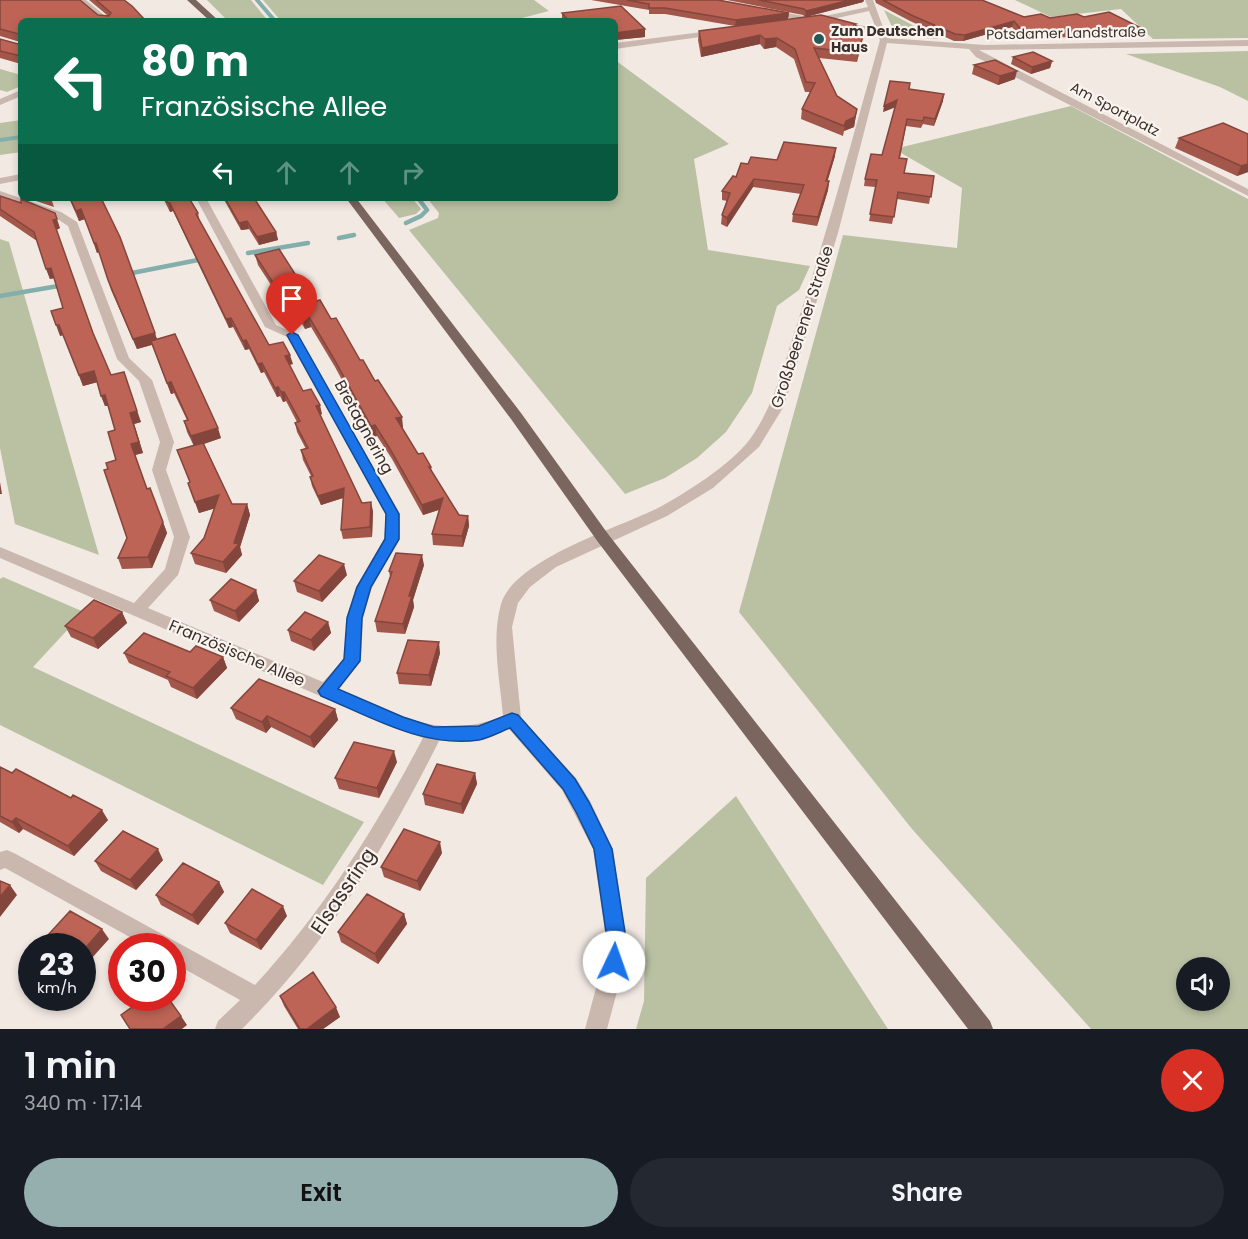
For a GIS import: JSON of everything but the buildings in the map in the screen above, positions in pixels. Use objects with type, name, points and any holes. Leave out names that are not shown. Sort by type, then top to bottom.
[{"type":"main road","points":[[191,0],[212,18]]},
{"type":"main road","points":[[353,201],[516,416],[603,538],[982,1029]]},
{"type":"street","points":[[81,0],[102,18]]},
{"type":"street","points":[[782,24],[817,20],[871,4],[883,36]]},
{"type":"street","name":"Potsdamer Landstraße","points":[[758,10],[817,20],[883,36],[972,47],[1248,43]]},
{"type":"street","points":[[618,46],[723,31]]},
{"type":"street","name":"Großbeerener Straße","points":[[512,720],[504,627],[510,602],[524,582],[542,567],[662,512],[708,485],[743,456],[767,426],[777,406],[832,233],[883,36]]},
{"type":"street","name":"Am Sportplatz","points":[[972,47],[979,56],[1248,194]]},
{"type":"street","points":[[0,102],[18,94]]},
{"type":"street","points":[[0,181],[18,178]]},
{"type":"street","points":[[0,194],[18,200]]},
{"type":"street","points":[[20,201],[57,214],[73,224],[123,359],[145,380],[167,442],[159,470],[182,537],[172,571],[136,610]]},
{"type":"street","name":"Bretagnering","points":[[203,201],[271,327],[292,335],[393,514],[392,539],[364,587],[355,618],[352,661],[326,691]]},
{"type":"street","name":"Französische Allee","points":[[0,552],[398,722],[434,734],[480,733],[512,720]]},
{"type":"street","points":[[512,720],[569,784],[603,849],[615,932],[614,962],[596,1029]]},
{"type":"street","name":"Elsassring","points":[[226,1029],[260,999],[318,929],[365,861],[398,807],[434,734]]},
{"type":"street","points":[[0,861],[7,859],[141,933]]},
{"type":"street","points":[[186,958],[260,999]]},
{"type":"green space","points":[[207,0],[251,0],[266,18],[225,18]]},
{"type":"green space","points":[[263,0],[534,0],[549,11],[522,18],[278,18]]},
{"type":"green space","points":[[1015,0],[1248,0],[1248,38],[1153,39],[1121,9],[1051,17]]},
{"type":"green space","points":[[884,10],[939,39],[896,35]]},
{"type":"green space","points":[[1248,51],[1248,101],[1220,87],[1126,54]]},
{"type":"green space","points":[[618,62],[729,144],[694,159],[708,250],[810,266],[799,290],[777,306],[752,393],[726,432],[697,458],[665,478],[625,494],[409,230],[438,218],[439,213],[429,201],[618,201]]},
{"type":"green space","points":[[0,69],[18,74],[18,87],[7,92],[0,90]]},
{"type":"green space","points":[[1071,106],[1248,199],[1248,1029],[1091,1029],[912,829],[739,612],[843,235],[957,248],[962,188],[894,149]]},
{"type":"green space","points":[[18,120],[18,152],[0,155],[0,123]]},
{"type":"green space","points":[[385,201],[414,201],[421,209],[416,214],[399,218]]},
{"type":"green space","points":[[0,239],[9,242],[99,555],[15,524],[0,448]]},
{"type":"green space","points":[[3,577],[84,612],[33,667],[364,822],[323,885],[0,725],[0,579]]},
{"type":"green space","points":[[736,796],[888,1029],[636,1029],[644,1001],[646,878]]},
{"type":"waterway","points":[[257,0],[272,18]]},
{"type":"waterway","points":[[0,140],[18,137]]},
{"type":"waterway","points":[[406,223],[421,216],[427,210],[420,201]]},
{"type":"waterway","points":[[339,238],[354,235]]},
{"type":"waterway","points":[[248,253],[308,243]]},
{"type":"waterway","points":[[127,274],[203,259]]},
{"type":"waterway","points":[[0,296],[64,285]]},
{"type":"place","name":"Zum Deutschen Haus","points":[[819,39]]},
{"type":"route","points":[[292,335],[393,514],[392,539],[364,587],[355,618],[352,661],[326,691],[398,722],[434,734],[480,733],[512,720],[569,784],[603,849],[615,932],[614,962]]}]
